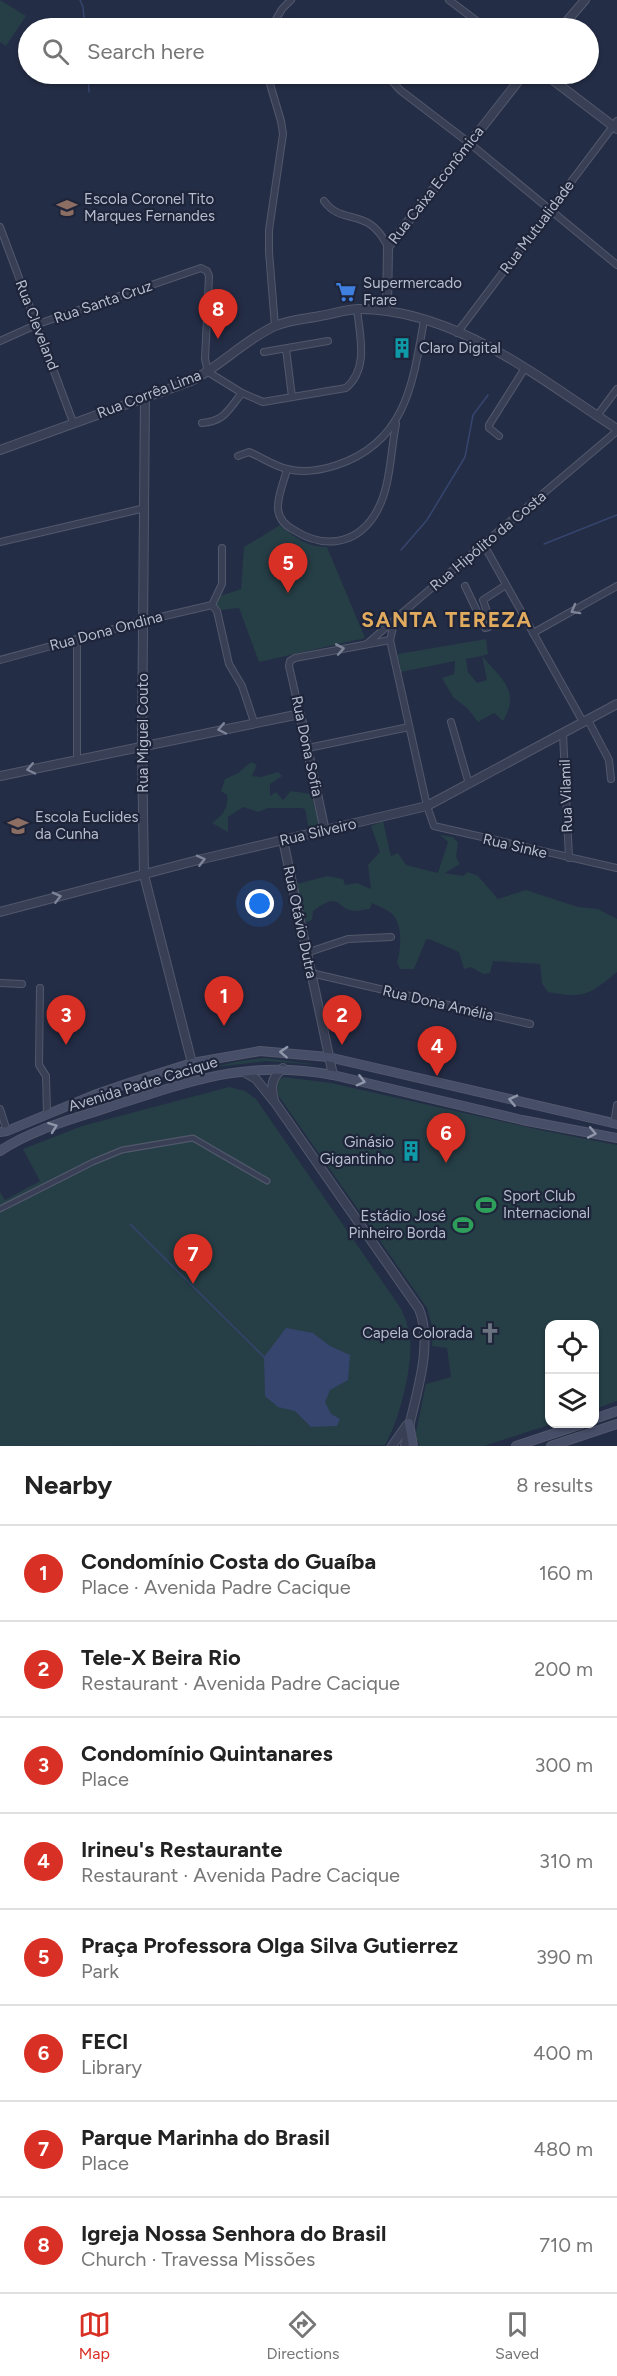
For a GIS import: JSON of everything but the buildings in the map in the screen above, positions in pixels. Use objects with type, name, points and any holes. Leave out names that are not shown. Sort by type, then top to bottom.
[{"type":"main road","name":"Avenida Padre Cacique","points":[[2,1133],[102,1092],[192,1063],[260,1051],[328,1057],[616,1124]]},
{"type":"main road","name":"Avenida Padre Cacique","points":[[0,1151],[16,1140],[78,1117],[196,1079],[236,1071],[283,1068],[333,1075],[522,1120],[617,1138]]},
{"type":"main road","points":[[599,1417],[617,1411]]},
{"type":"main road","points":[[409,1423],[413,1446]]},
{"type":"main road","points":[[551,1446],[617,1424]]},
{"type":"main road","points":[[516,1446],[570,1428]]},
{"type":"street","points":[[277,18],[291,0]]},
{"type":"street","points":[[448,0],[472,18]]},
{"type":"street","points":[[570,18],[585,0]]},
{"type":"street","points":[[270,84],[283,134],[269,230],[275,327]]},
{"type":"street","points":[[394,84],[617,265]]},
{"type":"street","name":"Rua Caixa Econômica","points":[[387,311],[388,247],[468,142],[516,84]]},
{"type":"street","points":[[559,84],[616,126]]},
{"type":"street","name":"Rua Mutualidade","points":[[457,333],[616,126]]},
{"type":"street","points":[[324,201],[336,213],[365,220],[379,232],[388,247]]},
{"type":"street","name":"Rua Cleveland","points":[[0,227],[73,422]]},
{"type":"street","name":"Rua Santa Cruz","points":[[0,340],[38,324],[201,268],[207,271],[209,276],[205,359],[208,372]]},
{"type":"street","points":[[208,372],[242,393],[263,402],[346,388],[355,381],[362,360],[357,309]]},
{"type":"street","name":"Rua Corrêa Lima","points":[[0,450],[191,381],[208,372],[251,339],[275,327],[357,309],[387,311],[424,320],[457,333],[525,368],[617,430]]},
{"type":"street","points":[[287,469],[278,499],[278,511],[283,522],[308,540],[319,542],[342,540],[352,536],[372,519],[385,496],[397,421],[413,383],[424,320]]},
{"type":"street","points":[[264,352],[328,341]]},
{"type":"street","points":[[286,349],[292,397]]},
{"type":"street","points":[[499,436],[489,428],[489,425],[525,368]]},
{"type":"street","points":[[597,416],[617,389]]},
{"type":"street","points":[[202,423],[216,422],[242,393]]},
{"type":"street","name":"Rua Miguel Couto","points":[[145,396],[142,746],[144,875],[192,1063]]},
{"type":"street","points":[[238,456],[249,452],[287,469],[317,471],[348,461],[378,442],[397,421]]},
{"type":"street","name":"Rua Hipólito da Costa","points":[[367,644],[617,430]]},
{"type":"street","points":[[0,542],[145,507]]},
{"type":"street","points":[[484,545],[533,633],[609,760],[612,779]]},
{"type":"street","points":[[222,548],[222,584],[212,605],[217,611],[230,664],[242,686],[254,722]]},
{"type":"street","points":[[465,586],[485,628],[491,623],[483,600],[506,585]]},
{"type":"street","points":[[533,633],[617,586]]},
{"type":"street","name":"Rua Dona Ondina","points":[[0,660],[143,621],[212,605]]},
{"type":"street","points":[[395,619],[390,640],[427,806]]},
{"type":"street","points":[[77,639],[77,760]]},
{"type":"street","points":[[367,644],[390,640]]},
{"type":"street","name":"Rua Dona Sofia","points":[[325,831],[289,666],[290,661],[295,658],[367,644]]},
{"type":"street","name":"Rua Silveiro","points":[[0,912],[427,806],[617,704]]},
{"type":"street","points":[[0,776],[300,714]]},
{"type":"street","points":[[451,722],[469,784]]},
{"type":"street","points":[[308,748],[408,727]]},
{"type":"street","name":"Rua Vilamil","points":[[563,734],[568,858]]},
{"type":"street","name":"Rua Sinke","points":[[427,806],[432,823],[438,828],[617,870]]},
{"type":"street","name":"Rua Otávio Dutra","points":[[283,840],[333,1075]]},
{"type":"street","points":[[306,953],[348,939],[391,937]]},
{"type":"street","name":"Rua Dona Amélia","points":[[311,973],[531,1024]]},
{"type":"street","points":[[0,983],[22,984]]},
{"type":"street","points":[[40,988],[39,1065],[46,1076],[47,1114]]},
{"type":"street","points":[[276,1104],[271,1089],[273,1079],[283,1068]]},
{"type":"street","points":[[236,1071],[251,1074],[276,1104],[419,1308],[425,1325],[425,1343],[405,1446]]},
{"type":"street","points":[[616,1124],[617,1105]]},
{"type":"street","points":[[0,1109],[2,1133]]},
{"type":"street","points":[[0,1209],[93,1162],[122,1150],[194,1138],[267,1181]]},
{"type":"street","points":[[392,1446],[409,1423]]},
{"type":"shaded area","points":[[0,0],[26,16],[18,18],[18,28],[6,46],[0,42]]},
{"type":"shaded area","points":[[280,525],[302,541],[327,547],[365,638],[259,662],[239,608],[222,610],[215,603],[217,597],[241,589],[244,547]]},
{"type":"shaded area","points":[[486,639],[488,654],[482,656],[502,678],[509,693],[510,701],[503,721],[494,713],[478,722],[468,709],[453,697],[442,678],[454,674],[455,661],[401,672],[398,654]],"holes":[[[482,656],[487,680],[477,683],[468,672],[466,659]]]},
{"type":"shaded area","points":[[251,762],[257,765],[252,776],[261,777],[278,772],[282,776],[270,784],[270,796],[276,792],[283,800],[291,791],[311,794],[319,821],[318,826],[309,829],[305,809],[301,808],[268,808],[258,812],[243,807],[228,817],[228,832],[212,823],[226,808],[227,795],[221,791],[225,779],[238,773]]},
{"type":"shaded area","points":[[383,821],[391,856],[398,853],[406,865],[438,873],[448,842],[440,835],[453,837],[458,843],[456,857],[460,864],[445,873],[463,876],[468,872],[478,876],[498,899],[526,890],[578,907],[598,909],[617,919],[617,972],[586,993],[570,995],[548,992],[542,984],[540,964],[493,961],[490,973],[483,974],[471,967],[464,969],[459,952],[429,939],[426,940],[414,969],[400,969],[397,962],[400,931],[389,911],[372,903],[370,909],[349,910],[334,901],[313,911],[312,920],[307,922],[304,919],[297,884],[327,876],[343,879],[345,885],[357,883],[371,889],[368,865],[380,852],[371,826]]},
{"type":"shaded area","points":[[265,1058],[319,1065],[267,1061],[208,1068],[240,1061]]},
{"type":"shaded area","name":"Sport Club Internacional","points":[[283,1077],[331,1083],[617,1145],[617,1401],[599,1408],[599,1320],[545,1320],[545,1426],[484,1446],[420,1446],[415,1437],[426,1384],[451,1377],[447,1348],[432,1346],[433,1330],[427,1308],[278,1095],[277,1082]]},
{"type":"shaded area","points":[[229,1087],[245,1091],[256,1099],[404,1315],[410,1339],[407,1379],[400,1408],[385,1445],[0,1446],[0,1192],[5,1200],[40,1181],[23,1149],[82,1126]]},
{"type":"water","points":[[286,1328],[313,1333],[330,1346],[350,1355],[348,1380],[330,1390],[325,1402],[331,1414],[340,1419],[337,1426],[311,1427],[295,1411],[278,1407],[265,1396],[264,1357]]},
{"type":"waterway","points":[[80,0],[84,18]]},
{"type":"waterway","points":[[89,84],[89,92]]},
{"type":"waterway","points":[[401,550],[427,520],[465,457],[473,415],[488,395]]},
{"type":"waterway","points":[[544,544],[617,515]]},
{"type":"waterway","points":[[130,1224],[264,1357]]},
{"type":"place","name":"Escola Coronel Tito Marques Fernandes","points":[[67,208]]},
{"type":"place","name":"Supermercado Frare","points":[[346,292]]},
{"type":"place","name":"Igreja Nossa Senhora do Brasil","points":[[218,339]]},
{"type":"place","name":"Claro Digital","points":[[402,348]]},
{"type":"place","name":"Praça Professora Olga Silva Gutierrez","points":[[288,593]]},
{"type":"place","name":"Escola Euclides da Cunha","points":[[18,826]]},
{"type":"place","name":"Condomínio Costa do Guaíba","points":[[224,1026]]},
{"type":"place","name":"Condomínio Quintanares","points":[[66,1045]]},
{"type":"place","name":"Tele-X Beira Rio","points":[[342,1045]]},
{"type":"place","name":"Irineu's Restaurante","points":[[437,1076]]},
{"type":"place","name":"Ginásio Gigantinho","points":[[411,1151]]},
{"type":"place","name":"FECI","points":[[446,1163]]},
{"type":"place","name":"Sport Club Internacional","points":[[486,1205]]},
{"type":"place","name":"Estádio José Pinheiro Borda","points":[[463,1225]]},
{"type":"place","name":"Parque Marinha do Brasil","points":[[193,1284]]},
{"type":"place","name":"Capela Colorada","points":[[490,1333]]},
{"type":"district","name":"SANTA TEREZA","points":[[447,619]]}]
